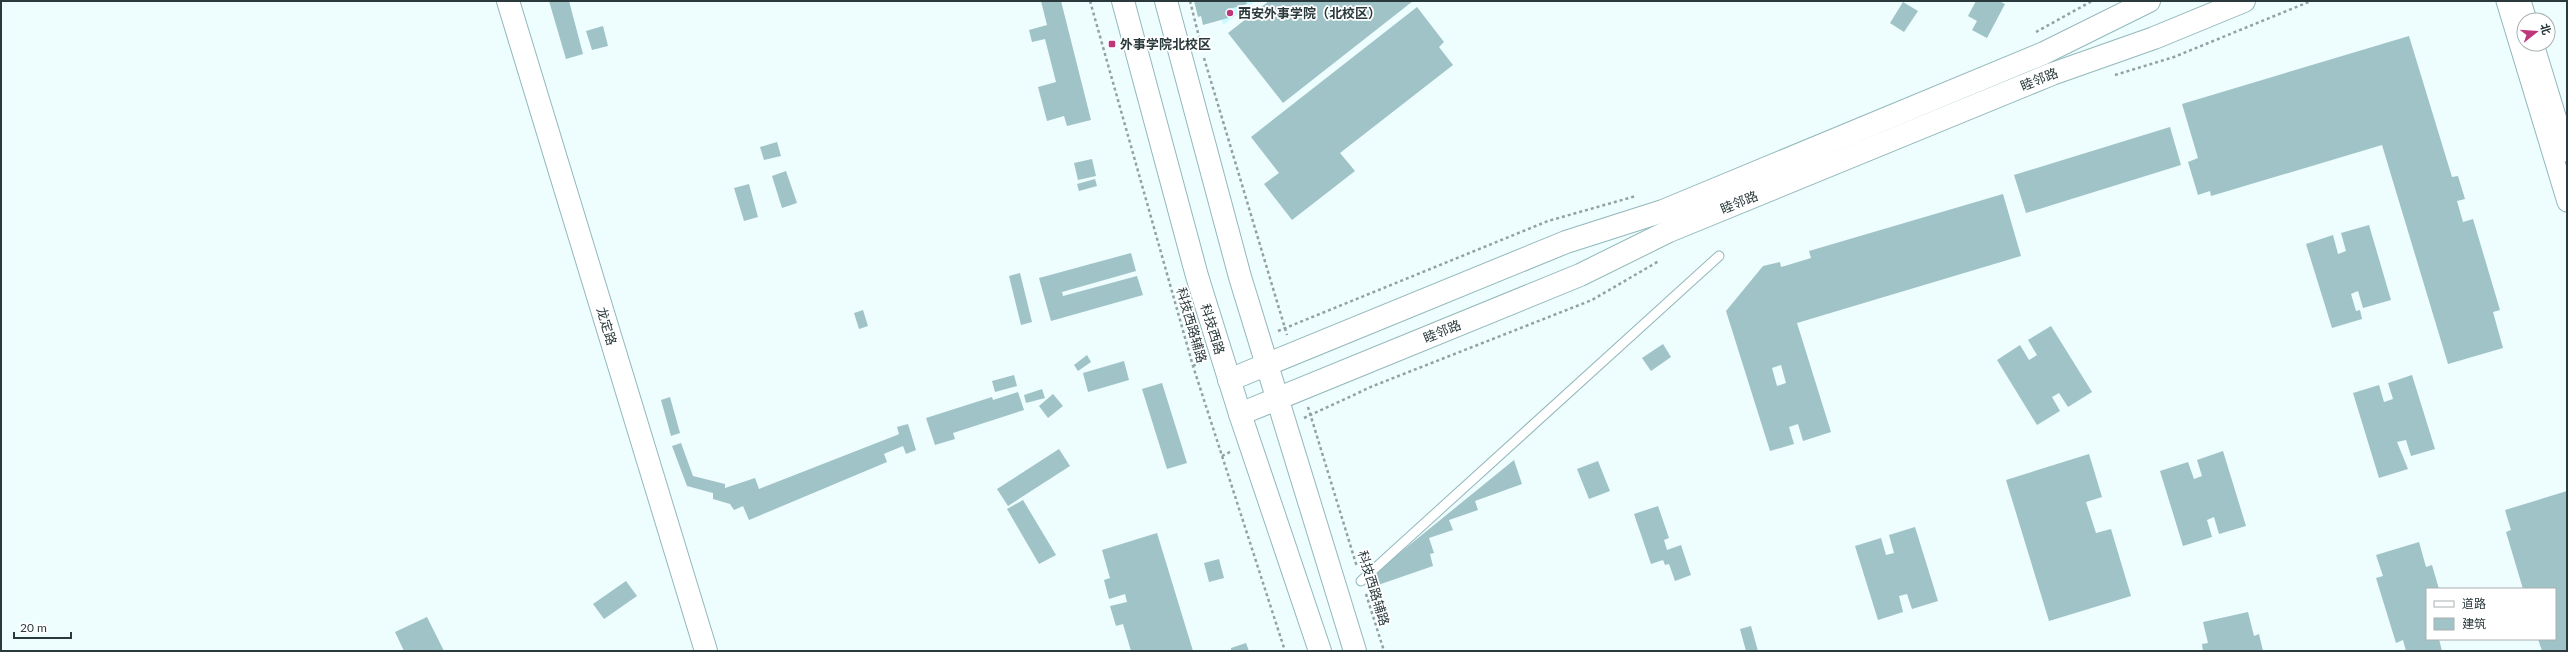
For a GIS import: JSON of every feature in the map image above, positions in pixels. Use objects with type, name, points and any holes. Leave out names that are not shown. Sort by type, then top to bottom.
[{"type":"street","name":"龙定路","points":[[508,1],[706,651]]},
{"type":"street","name":"科技西路","points":[[1124,1],[1197,276],[1249,444],[1320,651]]},
{"type":"street","points":[[1166,1],[1240,277],[1355,651]]},
{"type":"street","name":"睦邻路","points":[[1229,380],[1566,242],[1663,211],[2044,52],[2149,1]]},
{"type":"street","name":"睦邻路","points":[[1240,414],[1580,275],[1691,222],[2052,74],[2154,38],[2244,1]]},
{"type":"street","points":[[2506,1],[2567,202]]},
{"type":"street","points":[[2521,1],[2524,12]]},
{"type":"street","points":[[2536,52],[2567,152]]},
{"type":"lane","points":[[1362,580],[1719,256]]},
{"type":"path","name":"科技西路辅路","points":[[1090,1],[1193,366],[1285,651]]},
{"type":"path","points":[[1190,1],[1293,354]]},
{"type":"path","points":[[2034,33],[2092,1]]},
{"type":"path","points":[[2108,77],[2174,57],[2311,1]]},
{"type":"path","points":[[1259,338],[1554,219],[1644,194]]},
{"type":"path","points":[[1286,427],[1373,386],[1592,300],[1660,260]]},
{"type":"path","points":[[1193,366],[1221,354]]},
{"type":"path","name":"科技西路辅路","points":[[1303,388],[1384,651]]},
{"type":"path","points":[[1222,456],[1249,444]]},
{"type":"shaded area","name":"西安外事学院（北校区）","points":[[1217,1],[1255,1],[1223,25]]},
{"type":"building","points":[[549,1],[569,1],[583,54],[566,59]]},
{"type":"building","points":[[1041,1],[1061,1],[1091,120],[1067,126],[1064,116],[1047,121],[1038,87],[1056,82],[1045,39],[1032,42],[1029,30],[1047,25]]},
{"type":"building","points":[[1194,1],[1246,1],[1247,4],[1226,10],[1228,18],[1203,25],[1201,16],[1198,17]]},
{"type":"building","points":[[1269,1],[1413,1],[1283,103],[1228,33]]},
{"type":"building","points":[[1976,1],[1999,1],[2005,4],[1987,38],[1972,30],[1977,21],[1968,16]]},
{"type":"building","points":[[1903,2],[1918,11],[1904,32],[1890,23]]},
{"type":"building","points":[[1417,7],[1444,42],[1439,47],[1453,65],[1340,153],[1355,171],[1292,220],[1264,184],[1279,173],[1251,137]]},
{"type":"building","points":[[603,26],[608,46],[592,50],[586,31]]},
{"type":"building","points":[[2409,36],[2452,177],[2458,176],[2465,199],[2457,201],[2463,222],[2473,219],[2500,310],[2493,312],[2503,348],[2448,364],[2382,145],[2211,196],[2210,191],[2198,195],[2188,162],[2198,158],[2182,104]]},
{"type":"building","points":[[2170,127],[2181,165],[2026,213],[2014,175]]},
{"type":"building","points":[[777,142],[781,156],[764,160],[760,147]]},
{"type":"building","points":[[1092,159],[1096,176],[1078,180],[1074,163]]},
{"type":"building","points":[[786,171],[797,203],[782,208],[772,176]]},
{"type":"building","points":[[1095,179],[1097,186],[1079,191],[1077,184]]},
{"type":"building","points":[[749,184],[758,217],[744,221],[734,188]]},
{"type":"building","points":[[2003,194],[2021,256],[1797,323],[1831,432],[1803,441],[1798,424],[1789,427],[1794,444],[1770,451],[1726,311],[1763,266],[1780,262],[1781,267],[1811,258],[1809,251]],"holes":[[[1781,365],[1786,383],[1777,386],[1772,368]]]},
{"type":"building","points":[[2369,225],[2391,300],[2363,308],[2358,291],[2351,294],[2356,311],[2360,310],[2362,319],[2332,328],[2306,244],[2333,235],[2338,254],[2346,251],[2341,233]]},
{"type":"building","points":[[1131,253],[1136,271],[1062,292],[1063,296],[1137,276],[1143,295],[1051,321],[1039,278]]},
{"type":"building","points":[[1020,273],[1032,322],[1021,325],[1009,276]]},
{"type":"building","points":[[863,310],[868,326],[859,329],[854,313]]},
{"type":"building","points":[[2051,326],[2092,392],[2068,407],[2059,393],[2052,397],[2060,411],[2037,425],[1997,360],[2020,345],[2029,360],[2037,355],[2028,340]]},
{"type":"building","points":[[1663,344],[1671,357],[1651,371],[1642,358]]},
{"type":"building","points":[[1087,355],[1091,362],[1078,371],[1074,365]]},
{"type":"building","points":[[1124,361],[1129,380],[1088,392],[1083,373]]},
{"type":"building","points":[[1014,375],[1017,386],[995,392],[992,381]]},
{"type":"building","points":[[2412,375],[2435,449],[2411,456],[2406,440],[2397,442],[2408,469],[2379,478],[2353,393],[2379,385],[2384,402],[2393,399],[2388,383]]},
{"type":"building","points":[[1162,383],[1187,463],[1167,469],[1142,389]]},
{"type":"building","points":[[1042,389],[1045,398],[1026,403],[1024,395]]},
{"type":"building","points":[[1018,392],[1024,410],[953,433],[955,439],[935,445],[926,418],[992,397],[993,400]]},
{"type":"building","points":[[1053,394],[1063,406],[1048,418],[1039,406]]},
{"type":"building","points":[[670,397],[680,433],[671,436],[661,400]]},
{"type":"building","points":[[908,424],[916,450],[906,454],[903,446],[886,453],[884,454],[887,462],[749,520],[743,506],[734,510],[730,504],[713,499],[713,493],[687,486],[672,446],[681,443],[693,476],[725,484],[725,488],[755,478],[759,489],[897,435],[899,434],[897,427]]},
{"type":"building","points":[[1059,449],[1070,466],[1008,506],[997,489]]},
{"type":"building","points":[[2223,451],[2246,526],[2219,534],[2214,517],[2207,520],[2212,537],[2183,546],[2160,471],[2188,462],[2194,479],[2202,476],[2197,460]]},
{"type":"building","points":[[2089,454],[2102,497],[2086,502],[2096,533],[2111,529],[2131,596],[2049,621],[2006,480]]},
{"type":"building","points":[[1514,460],[1522,484],[1475,501],[1478,510],[1449,520],[1453,530],[1429,538],[1434,553],[1430,554],[1433,566],[1378,585],[1375,573]]},
{"type":"building","points":[[1598,461],[1610,491],[1589,499],[1577,469]]},
{"type":"building","points":[[2567,491],[2567,651],[2542,651],[2538,640],[2556,640],[2556,588],[2523,588],[2506,532],[2511,530],[2505,510]]},
{"type":"building","points":[[1023,500],[1056,555],[1039,564],[1007,509]]},
{"type":"building","points":[[1658,506],[1669,538],[1664,540],[1667,550],[1681,545],[1691,575],[1675,581],[1669,564],[1665,565],[1663,560],[1651,564],[1634,514]]},
{"type":"building","points":[[1915,527],[1938,601],[1912,609],[1907,594],[1899,596],[1903,612],[1878,620],[1855,546],[1881,538],[1886,555],[1894,553],[1889,535]]},
{"type":"building","points":[[1157,533],[1193,651],[1131,651],[1123,624],[1116,626],[1110,606],[1127,602],[1125,594],[1109,599],[1104,580],[1110,578],[1102,550]]},
{"type":"building","points":[[2419,542],[2426,567],[2432,565],[2439,588],[2426,588],[2426,640],[2439,640],[2442,651],[2406,651],[2403,640],[2396,643],[2376,578],[2383,576],[2376,555]]},
{"type":"building","points":[[1219,559],[1224,578],[1209,582],[1204,563]]},
{"type":"building","points":[[626,581],[637,596],[604,619],[593,604]]},
{"type":"building","points":[[2248,612],[2254,636],[2259,634],[2263,651],[2203,651],[2202,644],[2208,643],[2203,622]]},
{"type":"building","points":[[427,617],[444,651],[404,651],[395,632]]},
{"type":"building","points":[[1751,626],[1758,651],[1746,651],[1740,629]]},
{"type":"building","points":[[1246,643],[1249,651],[1231,651],[1231,648]]},
{"type":"place","name":"西安外事学院（北校区）","points":[[1230,13]]},
{"type":"place","name":"外事学院北校区","points":[[1112,44]]}]
